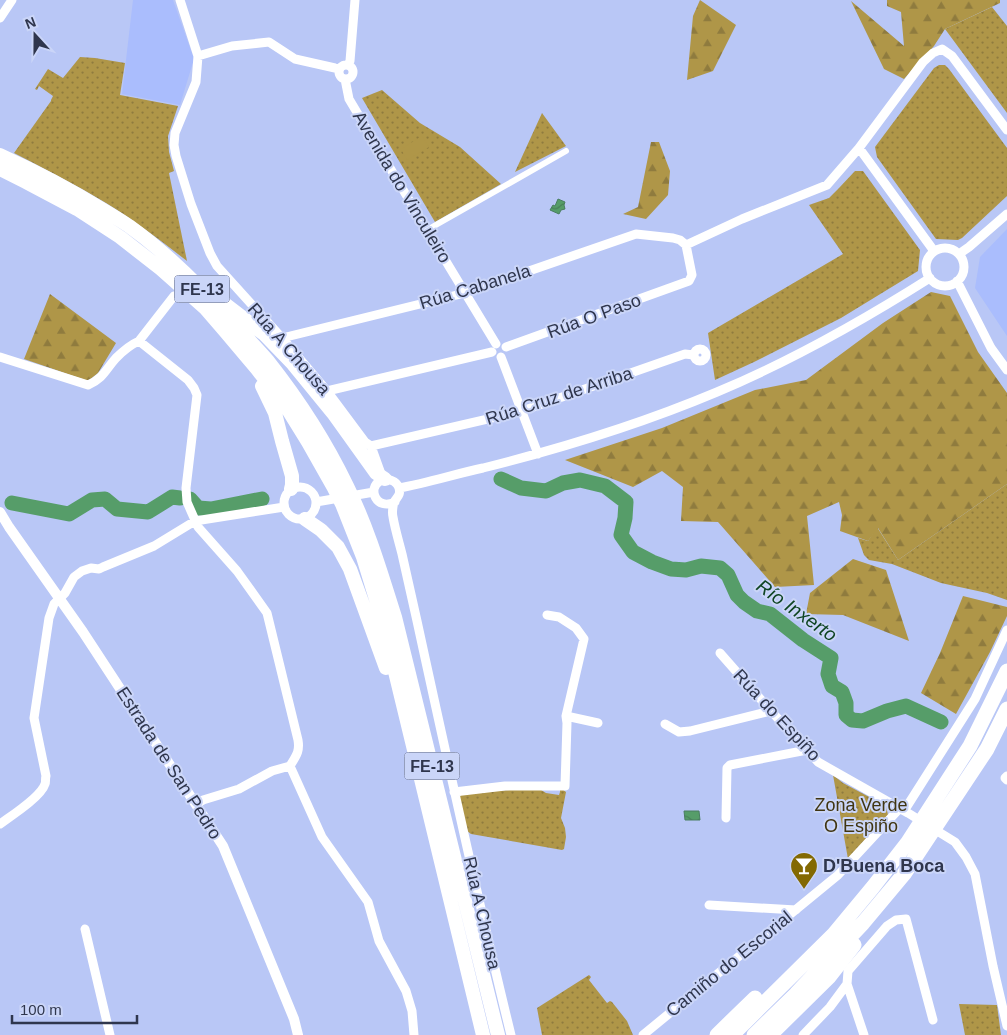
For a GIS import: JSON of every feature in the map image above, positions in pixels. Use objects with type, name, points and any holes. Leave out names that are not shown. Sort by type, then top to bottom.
[{"type":"highway","name":"FE-13","points":[[0,155],[58,183],[129,226],[171,259],[207,293],[268,361],[298,402],[320,438],[340,486],[374,551],[395,617],[498,1035]]},
{"type":"highway","name":"FE-13","points":[[0,170],[77,209],[120,237],[161,269],[204,308],[257,369],[287,408],[308,442],[340,486]]},
{"type":"highway","points":[[207,293],[264,334],[293,364],[333,413],[376,473],[383,478]]},
{"type":"highway","points":[[224,330],[239,357],[262,386],[272,405],[292,476],[291,489]]},
{"type":"highway","name":"FE-13","points":[[348,502],[383,622],[483,1035]]},
{"type":"highway","points":[[305,518],[321,530],[338,547],[350,569],[385,662],[394,694],[411,735]]},
{"type":"highway","points":[[732,1035],[834,934],[873,888],[908,842],[970,746],[1007,671]]},
{"type":"highway","points":[[770,1035],[829,977],[882,910],[987,749],[1007,709]]},
{"type":"highway","points":[[717,1035],[829,926],[889,857],[908,842]]},
{"type":"highway","points":[[754,1035],[864,923],[904,874]]},
{"type":"street","points":[[0,18],[12,0]]},
{"type":"street","name":"Rúa A Chousa","points":[[180,0],[198,56],[196,82],[175,133],[176,156],[191,204],[210,253],[217,266],[327,391],[368,444],[383,478]]},
{"type":"street","points":[[348,65],[350,61],[354,0]]},
{"type":"street","points":[[198,56],[232,46],[269,42],[295,59],[339,70]]},
{"type":"street","points":[[686,245],[742,219],[827,185],[859,148],[923,62],[933,53],[942,50],[952,56],[1007,130]]},
{"type":"street","points":[[343,65],[348,65],[352,70],[352,75],[345,80],[339,76],[339,70],[343,65]]},
{"type":"street","name":"Avenida do Vinculeiro","points":[[345,80],[349,99],[465,293],[494,348]]},
{"type":"street","points":[[859,148],[934,251]]},
{"type":"street","points":[[426,230],[566,151]]},
{"type":"street","points":[[959,254],[1007,214]]},
{"type":"street","name":"Rúa Cabanela","points":[[282,338],[465,293],[636,234],[680,240],[686,245]]},
{"type":"street","name":"Rúa O Paso","points":[[506,347],[689,282],[692,275],[686,245]]},
{"type":"street","points":[[944,248],[955,250],[959,254],[964,268],[957,281],[946,286],[934,282],[930,278],[926,267],[927,261],[934,251],[944,248]]},
{"type":"street","points":[[399,488],[538,454],[605,434],[676,409],[777,365],[864,319],[930,278]]},
{"type":"street","points":[[957,281],[991,348],[1007,370]]},
{"type":"street","points":[[0,357],[88,385],[97,382],[116,358],[130,345],[139,341],[174,296]]},
{"type":"street","points":[[139,341],[188,380],[197,395],[186,502],[198,527],[237,571],[267,613],[299,748],[290,766],[272,771],[239,789],[196,804]]},
{"type":"street","points":[[327,391],[494,348],[501,343],[506,347],[505,353],[501,357]]},
{"type":"street","points":[[494,348],[496,356],[501,357],[538,454]]},
{"type":"street","name":"Rúa Cruz de Arriba","points":[[368,444],[522,411],[685,354],[694,355]]},
{"type":"street","points":[[383,478],[394,481],[399,488],[395,502],[390,504],[379,502],[375,497],[375,487],[383,478]]},
{"type":"street","points":[[296,487],[304,487],[310,490],[315,496],[316,502],[316,507],[311,515],[298,519],[292,517],[284,506],[286,494],[296,487]]},
{"type":"street","points":[[316,502],[374,492]]},
{"type":"street","name":"Rúa A Chousa","points":[[395,502],[392,515],[510,1035]]},
{"type":"street","points":[[0,824],[28,803],[41,791],[45,784],[46,776],[34,718],[49,618],[54,604],[65,593],[74,577],[82,571],[91,568],[99,569],[154,546],[195,521],[284,506]]},
{"type":"street","name":"Estrada de San Pedro","points":[[0,512],[223,846],[294,1019],[298,1035]]},
{"type":"street","points":[[454,792],[505,786],[565,786],[566,716],[584,639],[576,628],[559,617],[547,615]]},
{"type":"street","name":"Camiño do Escorial","points":[[643,1035],[838,875],[904,810],[975,699],[1007,630]]},
{"type":"street","name":"Rúa do Espiño","points":[[720,653],[818,762],[904,810],[955,842],[975,874],[1007,1026]]},
{"type":"street","points":[[665,724],[679,732],[690,731],[771,711]]},
{"type":"street","points":[[566,716],[598,723]]},
{"type":"street","points":[[726,818],[727,768],[730,765],[807,750]]},
{"type":"street","points":[[290,766],[322,837],[368,902],[379,941],[406,991],[412,1011],[414,1035]]},
{"type":"street","points":[[709,905],[796,910]]},
{"type":"street","points":[[864,1035],[847,984],[848,971],[887,926],[896,920],[906,918],[933,1020]]},
{"type":"street","points":[[84,929],[110,1035]]},
{"type":"street","points":[[803,1035],[830,1007],[847,984]]},
{"type":"shaded area","points":[[133,0],[173,0],[194,59],[180,105],[122,94]]},
{"type":"shaded area","points":[[1007,229],[1007,336],[975,288],[980,257]]},
{"type":"green space","points":[[700,0],[736,25],[713,71],[687,80],[693,16]]},
{"type":"green space","points":[[887,0],[1000,0],[1000,3],[945,29],[934,46],[904,79],[884,69],[851,1],[904,46],[901,12],[887,6]]},
{"type":"green space","points":[[992,7],[1007,26],[1007,113],[945,29]]},
{"type":"green space","points":[[80,57],[125,63],[120,95],[178,106],[168,136],[169,152],[174,171],[169,173],[187,261],[106,203],[14,153],[51,101],[53,96],[39,86],[37,90],[35,89],[48,69],[63,78]]},
{"type":"green space","points":[[939,65],[945,65],[949,69],[1007,148],[1007,196],[958,240],[936,239],[877,157],[875,147],[934,68]]},
{"type":"green space","points":[[382,90],[420,123],[460,147],[501,184],[435,222],[362,98]]},
{"type":"green space","points":[[542,113],[566,146],[515,172]]},
{"type":"green space","points":[[422,136],[429,147],[407,160],[401,149]]},
{"type":"green space","points":[[651,142],[659,142],[670,171],[668,195],[646,219],[623,214],[638,207]]},
{"type":"green space","points":[[855,171],[863,171],[920,250],[918,271],[841,318],[715,380],[708,333],[843,254],[809,205],[829,198]]},
{"type":"green space","points":[[931,292],[950,296],[978,352],[1007,393],[1007,484],[898,560],[878,528],[868,541],[840,531],[842,515],[839,502],[807,516],[814,585],[775,587],[718,522],[681,521],[683,487],[662,471],[633,487],[565,460],[662,428],[755,390],[806,380],[883,323]]},
{"type":"green space","points":[[50,294],[116,343],[98,373],[88,381],[24,359]]},
{"type":"green space","points":[[1007,484],[1007,600],[987,593],[941,583],[892,564],[869,560],[864,555],[858,538],[868,541],[877,527],[898,560]]},
{"type":"green space","points":[[853,559],[886,570],[909,641],[843,615],[806,614],[810,593]]},
{"type":"green space","points":[[963,596],[1007,607],[1007,616],[990,652],[956,714],[921,693],[940,653]]},
{"type":"green space","name":"Zona Verde O Espiño","points":[[833,775],[843,783],[886,806],[888,815],[848,859]]},
{"type":"green space","points":[[538,788],[546,793],[559,795],[560,789],[566,792],[561,818],[566,837],[564,849],[471,834],[467,831],[459,798],[464,793]]},
{"type":"green space","points":[[589,975],[591,977],[589,980],[607,1003],[612,1002],[627,1021],[633,1035],[542,1035],[537,1008]]},
{"type":"green space","points":[[959,1004],[997,1005],[1001,1035],[965,1035]]},
{"type":"water","points":[[558,199],[565,202],[565,209],[561,210],[559,214],[550,210],[553,205],[555,206]]},
{"type":"water","points":[[684,811],[699,811],[700,820],[685,820]]},
{"type":"waterway","name":"Río Inxerto","points":[[501,479],[521,488],[546,491],[563,483],[580,480],[605,486],[626,502],[621,535],[633,552],[671,569],[686,570],[701,566],[720,568],[728,575],[737,595],[744,602],[757,611],[770,614],[803,640],[831,658],[828,674],[832,686],[842,692],[846,703],[846,715],[852,720],[863,721],[887,711],[906,706],[941,722]]},
{"type":"waterway","name":"Río Inxerto","points":[[12,503],[69,514],[92,500],[105,499],[117,509],[148,512],[172,497],[180,498]]},
{"type":"waterway","name":"Río Inxerto","points":[[190,499],[198,508],[211,509],[262,499]]},
{"type":"place","name":"D'Buena Boca","points":[[804,890]]}]
